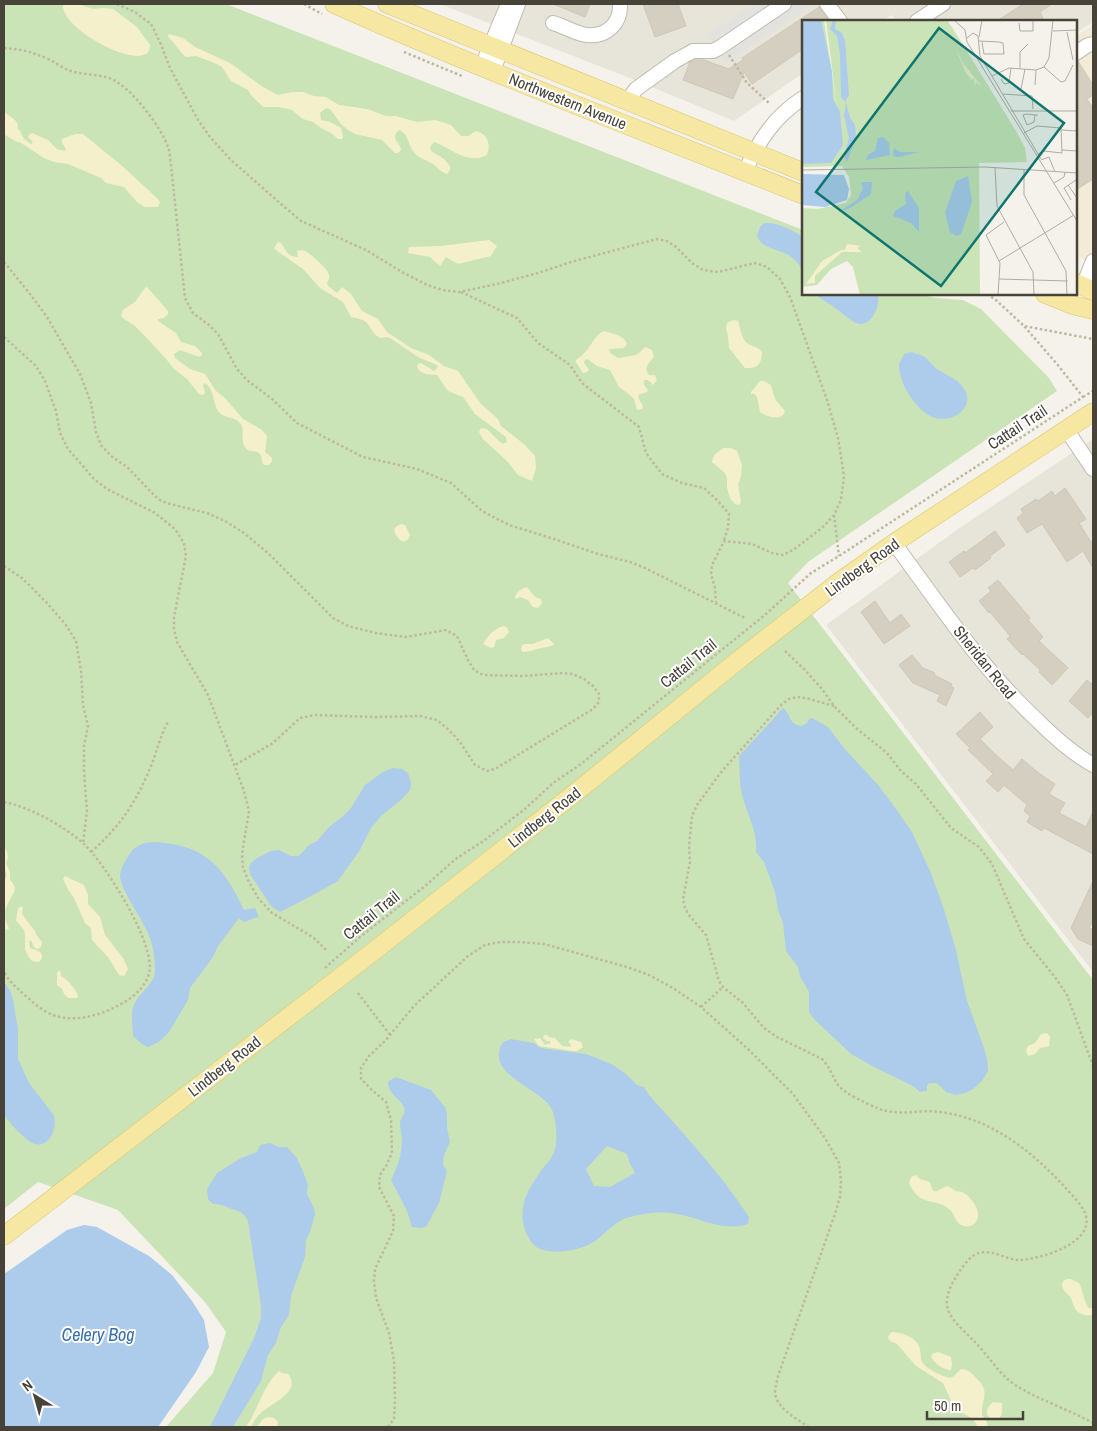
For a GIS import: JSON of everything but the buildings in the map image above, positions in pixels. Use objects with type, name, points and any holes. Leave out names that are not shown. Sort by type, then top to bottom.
[{"type":"main road","name":"Northwestern Avenue","points":[[334,4],[487,68],[802,195]]},
{"type":"main road","name":"Northwestern Avenue","points":[[388,4],[802,172]]},
{"type":"main road","points":[[1047,295],[1072,305],[1093,310]]},
{"type":"main road","points":[[1072,305],[1093,323]]},
{"type":"main road","name":"Lindberg Road","points":[[4,1236],[577,792],[840,581],[1066,429],[1088,404]]},
{"type":"street","points":[[496,48],[508,4]]},
{"type":"street","points":[[487,68],[518,4]]},
{"type":"street","points":[[554,22],[586,35],[597,34],[608,30],[619,19],[620,4]]},
{"type":"street","points":[[628,100],[636,89],[675,61],[693,51],[713,51],[784,4]]},
{"type":"street","points":[[828,4],[839,20]]},
{"type":"street","points":[[919,20],[943,4]]},
{"type":"street","points":[[1077,52],[1093,44]]},
{"type":"street","points":[[745,172],[753,152],[764,134],[777,118],[802,99]]},
{"type":"street","points":[[1084,287],[1093,261]]},
{"type":"street","points":[[1066,429],[1093,469]]},
{"type":"street","name":"Sheridan Road","points":[[894,543],[980,660],[1017,702],[1072,752],[1093,765]]},
{"type":"path","points":[[117,4],[135,12],[151,24],[170,68],[198,120],[210,137],[231,160],[281,204],[302,221],[366,250],[425,284],[442,290],[460,292],[517,318],[538,342],[570,365],[582,383],[639,427],[646,453],[662,474],[682,483],[704,488],[717,500],[729,514],[728,528],[724,541],[712,565],[711,574],[716,588],[716,602]]},
{"type":"path","points":[[722,46],[748,83],[770,104]]},
{"type":"path","points":[[4,48],[28,50],[68,70],[109,78],[123,86],[144,108],[168,147],[185,298],[193,313],[218,334],[237,369],[297,423],[364,457],[417,469],[450,483],[482,511],[510,525],[598,554],[630,562],[716,602],[745,618]]},
{"type":"path","points":[[460,292],[501,283],[571,262],[657,240],[667,241],[703,270],[718,272],[755,263],[767,267],[780,279],[790,297],[827,400],[838,438],[844,476],[841,500],[834,515],[822,528],[793,550],[783,555],[772,554],[752,544],[724,541]]},
{"type":"path","points":[[4,262],[47,317],[80,374],[101,445],[111,456],[127,467],[158,499],[166,503],[207,513],[225,521],[244,533],[269,554],[333,618],[348,626],[376,633],[406,637],[446,630],[457,636],[474,670],[483,675],[573,674],[584,679],[599,694],[599,702],[594,709],[487,771],[475,765],[460,742],[437,720],[420,716],[315,715],[300,718],[273,743],[235,765]]},
{"type":"path","points":[[988,295],[996,300],[1024,326],[1088,404]]},
{"type":"path","points":[[1024,326],[1093,339]]},
{"type":"path","points":[[4,337],[36,366],[45,381],[56,411],[60,433],[68,449],[93,478],[107,489],[155,513],[175,529],[184,542],[186,556],[174,617],[174,629],[177,642],[208,695],[244,790],[249,811],[242,854],[248,880],[258,898],[272,913],[306,932],[326,950]]},
{"type":"path","name":"Cattail Trail","points":[[324,969],[360,937],[425,886],[457,858],[482,842],[525,809],[553,784],[581,764],[758,620],[811,572],[1088,404],[1093,391]]},
{"type":"path","points":[[834,515],[839,556]]},
{"type":"path","points":[[4,566],[22,578],[47,603],[66,625],[76,641],[82,671],[83,705],[88,726],[84,746],[87,811],[83,844]]},
{"type":"path","points":[[784,651],[822,689],[834,706],[856,728],[887,753],[901,771],[916,784],[951,828],[979,847],[992,864],[1024,938],[1068,995],[1093,1066]]},
{"type":"path","points":[[834,706],[806,698],[797,697],[789,699],[782,704],[722,771],[697,805],[692,816],[688,846],[690,862],[683,899],[685,908],[706,935],[719,981],[724,987],[743,1003],[764,1028],[777,1037],[822,1059],[843,1090],[878,1108],[893,1113],[930,1111],[972,1119],[1006,1136],[1026,1150],[1048,1168],[1069,1191],[1085,1214],[1084,1232],[1078,1240],[1058,1250],[1018,1260],[979,1252],[973,1255],[966,1263],[952,1284],[947,1305],[950,1316],[975,1342],[993,1365],[1014,1384],[1093,1423]]},
{"type":"path","points":[[90,852],[106,839],[133,803],[148,773],[162,732],[168,722]]},
{"type":"path","points":[[4,802],[47,817],[83,844],[117,888],[136,921],[150,960],[149,972],[145,983],[131,998],[108,1011],[81,1018],[54,1015],[42,1010],[11,984],[4,972]]},
{"type":"path","points":[[388,1427],[394,1419],[394,1361],[390,1333],[376,1298],[374,1281],[375,1269],[393,1232],[394,1216],[379,1187],[380,1175],[392,1153],[391,1120],[386,1102],[361,1079],[361,1068],[369,1056],[390,1035],[414,1006],[468,956],[485,945],[500,942],[520,942],[544,944],[627,967],[649,975],[701,1007],[748,1049],[793,1094],[826,1138],[839,1163],[840,1197],[778,1376],[775,1391],[778,1401],[786,1411],[809,1427]]},
{"type":"path","points":[[701,1007],[724,987]]},
{"type":"path","points":[[358,993],[390,1035]]},
{"type":"shaded area","points":[[440,4],[1093,4],[1093,22],[1077,32],[1077,20],[895,20],[892,15],[884,20],[802,20],[802,74],[734,121]]},
{"type":"shaded area","points":[[754,4],[814,4],[726,63],[707,34]]},
{"type":"shaded area","points":[[1093,25],[1093,263],[1077,256],[1077,35]]},
{"type":"shaded area","points":[[1093,439],[1093,972],[826,625],[958,529]]},
{"type":"green space","points":[[4,4],[226,4],[802,230],[802,295],[923,295],[963,300],[981,309],[1049,378],[1057,391],[808,562],[788,583],[1093,980],[1093,1427],[166,1427],[213,1373],[226,1332],[205,1302],[118,1210],[38,1182],[4,1209]]},
{"type":"sand","points":[[64,4],[78,4],[93,9],[113,9],[137,27],[150,45],[146,54],[137,56],[122,53],[90,38],[76,27],[66,15]]},
{"type":"sand","points":[[169,34],[183,38],[195,47],[230,63],[263,87],[278,95],[303,92],[314,96],[326,97],[339,105],[367,109],[386,116],[396,116],[417,122],[435,120],[451,125],[461,136],[468,136],[476,131],[480,132],[486,137],[488,143],[487,155],[481,158],[468,157],[434,142],[430,147],[431,151],[444,159],[450,166],[447,174],[416,154],[406,136],[399,130],[395,138],[401,150],[395,153],[382,140],[355,134],[348,130],[330,109],[326,108],[320,113],[321,120],[341,128],[343,137],[338,139],[313,122],[303,119],[292,110],[279,107],[263,107],[248,90],[231,81],[222,67],[196,56],[186,57],[168,37]]},
{"type":"sand","points":[[4,111],[16,121],[24,139],[31,144],[33,142],[28,137],[32,133],[48,140],[57,149],[65,151],[62,139],[75,134],[83,134],[158,199],[160,202],[158,207],[145,207],[137,202],[124,187],[106,183],[101,178],[68,164],[44,158],[15,141],[4,134]]},
{"type":"sand","points":[[489,240],[497,246],[491,256],[458,264],[446,257],[440,266],[430,257],[408,253],[409,247],[441,246]]},
{"type":"sand","points":[[278,242],[281,243],[291,256],[298,257],[297,251],[302,250],[315,258],[328,272],[328,286],[337,293],[342,287],[351,294],[362,311],[378,319],[387,332],[411,348],[429,355],[444,366],[458,371],[481,404],[498,419],[501,426],[525,445],[535,456],[536,468],[532,481],[518,475],[507,461],[483,439],[479,432],[481,428],[487,429],[503,444],[507,442],[506,437],[475,414],[463,397],[448,391],[437,375],[423,373],[417,367],[421,363],[434,371],[438,367],[437,365],[418,357],[390,338],[378,337],[365,322],[351,317],[343,302],[320,288],[303,269],[274,248]]},
{"type":"sand","points":[[147,287],[168,311],[164,318],[158,319],[158,321],[176,333],[181,342],[195,346],[202,353],[199,357],[180,350],[174,354],[175,358],[190,369],[205,374],[216,391],[224,397],[243,419],[262,430],[267,436],[265,452],[272,458],[269,465],[264,465],[259,453],[249,451],[246,448],[243,442],[242,426],[237,420],[219,412],[208,386],[205,383],[203,385],[205,393],[203,395],[199,394],[187,379],[173,368],[135,326],[121,316],[123,310],[135,302]]},
{"type":"sand","points":[[734,320],[738,321],[745,341],[762,352],[760,363],[756,367],[745,368],[729,348],[726,328],[727,323]]},
{"type":"sand","points":[[604,331],[618,335],[626,341],[627,344],[624,348],[609,349],[610,353],[618,358],[636,355],[645,347],[652,350],[654,357],[647,366],[647,372],[649,375],[655,375],[657,380],[653,385],[648,380],[644,381],[644,385],[648,390],[638,395],[643,406],[642,409],[637,410],[634,399],[619,387],[610,370],[597,366],[587,359],[584,363],[589,370],[583,373],[576,362],[596,337]]},
{"type":"sand","points":[[760,381],[771,385],[775,399],[785,411],[781,417],[770,417],[760,412],[757,397],[755,394],[751,394],[751,392]]},
{"type":"sand","points":[[724,448],[731,448],[737,451],[742,465],[738,485],[741,502],[739,505],[735,504],[730,498],[725,473],[712,462],[715,455]]},
{"type":"sand","points":[[401,524],[405,525],[410,535],[406,541],[398,538],[394,529]]},
{"type":"sand","points":[[527,587],[535,597],[541,599],[542,603],[538,608],[533,607],[528,600],[520,597],[516,599],[515,597],[518,592]]},
{"type":"sand","points":[[504,626],[509,632],[504,638],[496,640],[494,647],[491,648],[483,644],[494,630]]},
{"type":"sand","points":[[548,638],[554,645],[528,652],[521,650],[522,645],[533,644]]},
{"type":"sand","points":[[4,847],[8,855],[6,863],[10,872],[10,880],[15,890],[5,913],[5,920],[9,929],[4,930],[4,882],[7,875],[4,867]]},
{"type":"sand","points":[[65,876],[84,885],[88,895],[88,904],[100,917],[105,935],[123,958],[128,969],[124,976],[119,975],[108,957],[92,940],[91,928],[85,923],[63,879]]},
{"type":"sand","points":[[19,907],[23,907],[22,914],[42,942],[41,947],[37,949],[31,940],[29,942],[30,948],[41,953],[42,958],[39,962],[32,961],[25,949],[24,930],[16,920]]},
{"type":"sand","points":[[60,970],[61,976],[75,990],[77,998],[68,998],[57,985],[57,973]]},
{"type":"sand","points":[[1047,1033],[1050,1037],[1049,1046],[1040,1048],[1035,1054],[1028,1056],[1026,1050],[1028,1046],[1035,1043],[1041,1034]]},
{"type":"sand","points":[[544,1035],[555,1038],[562,1046],[570,1047],[571,1044],[568,1042],[571,1039],[581,1042],[583,1047],[573,1051],[539,1046],[534,1039],[540,1038],[545,1045],[551,1043],[543,1038]]},
{"type":"sand","points":[[916,1175],[920,1179],[930,1182],[935,1191],[948,1186],[955,1191],[966,1194],[977,1210],[978,1214],[975,1223],[968,1226],[961,1225],[953,1213],[944,1205],[918,1196],[909,1183],[911,1177]]},
{"type":"sand","points":[[1067,1279],[1079,1283],[1088,1307],[1093,1308],[1093,1315],[1083,1315],[1078,1312],[1071,1298],[1062,1287],[1063,1282]]},
{"type":"sand","points":[[892,1332],[903,1334],[914,1340],[919,1346],[922,1362],[934,1372],[950,1378],[961,1369],[967,1370],[972,1374],[983,1387],[982,1415],[988,1427],[978,1427],[973,1419],[958,1410],[952,1403],[943,1383],[916,1366],[897,1344],[890,1341],[888,1338]]},
{"type":"sand","points":[[938,1352],[951,1357],[951,1370],[943,1368],[933,1360],[932,1354]]},
{"type":"sand","points":[[279,1371],[288,1374],[291,1380],[288,1392],[264,1410],[251,1427],[246,1427],[268,1384]]},
{"type":"sand","points":[[993,1402],[1002,1403],[1002,1414],[999,1418],[993,1420],[988,1416],[987,1412]]},
{"type":"sand","points":[[268,1417],[274,1418],[278,1422],[277,1427],[257,1427],[263,1419]]},
{"type":"water","points":[[764,223],[780,225],[802,236],[802,270],[792,258],[761,242],[757,236],[760,227]]},
{"type":"water","points":[[816,295],[878,295],[878,305],[875,313],[864,324],[850,320]]},
{"type":"water","points":[[912,352],[923,356],[937,369],[960,383],[966,393],[967,400],[966,406],[957,415],[943,419],[935,418],[923,411],[910,397],[904,387],[899,364],[904,354]]},
{"type":"water","points":[[783,708],[797,725],[801,726],[812,718],[828,727],[844,748],[879,786],[912,832],[930,871],[943,906],[956,950],[967,1001],[987,1059],[988,1071],[982,1081],[965,1093],[956,1095],[946,1092],[937,1083],[929,1083],[927,1091],[920,1092],[913,1086],[851,1054],[809,1012],[809,992],[800,976],[798,967],[786,951],[783,923],[778,910],[775,892],[764,862],[756,852],[754,830],[740,785],[739,756]]},
{"type":"water","points":[[393,768],[402,769],[408,773],[411,783],[410,790],[382,815],[371,828],[360,850],[338,881],[280,912],[271,906],[250,874],[249,868],[251,863],[271,851],[279,850],[291,856],[299,856],[351,808],[365,785],[383,772]]},
{"type":"water","points":[[152,842],[185,847],[210,860],[228,881],[244,910],[255,908],[259,917],[243,922],[239,918],[190,988],[188,1000],[169,1032],[159,1042],[148,1047],[133,1036],[132,1016],[136,1000],[150,984],[154,975],[153,951],[148,933],[123,887],[120,874],[124,863],[134,849],[139,845]]},
{"type":"water","points":[[4,982],[10,990],[13,1000],[18,1029],[18,1059],[29,1083],[55,1119],[52,1135],[45,1143],[35,1144],[31,1142],[4,1115]]},
{"type":"water","points":[[511,1039],[533,1043],[541,1048],[586,1054],[613,1065],[637,1085],[644,1087],[726,1185],[749,1217],[748,1224],[738,1226],[719,1225],[666,1212],[650,1213],[624,1219],[595,1241],[578,1249],[554,1252],[535,1246],[525,1230],[522,1213],[523,1205],[533,1183],[554,1152],[556,1145],[555,1121],[548,1103],[507,1073],[501,1064],[499,1054],[503,1042]],"holes":[[[607,1146],[627,1154],[635,1173],[610,1187],[594,1186],[586,1169]]]},
{"type":"water","points":[[396,1077],[431,1090],[445,1107],[447,1114],[450,1142],[444,1155],[443,1165],[447,1171],[439,1203],[426,1227],[412,1227],[407,1211],[391,1180],[398,1165],[400,1155],[402,1138],[400,1122],[404,1112],[403,1105],[390,1090],[388,1082]]},
{"type":"water","points":[[270,1143],[278,1147],[287,1147],[297,1158],[308,1185],[307,1194],[315,1214],[306,1240],[305,1257],[291,1296],[289,1315],[281,1327],[276,1343],[268,1355],[261,1381],[233,1427],[210,1427],[254,1338],[261,1318],[261,1306],[248,1221],[240,1212],[213,1204],[208,1199],[207,1189],[217,1173],[241,1158],[257,1152],[260,1145]]},
{"type":"water","name":"Celery Bog","points":[[84,1225],[97,1227],[149,1256],[172,1275],[204,1320],[209,1347],[196,1372],[158,1427],[4,1427],[4,1274],[67,1230]]}]
